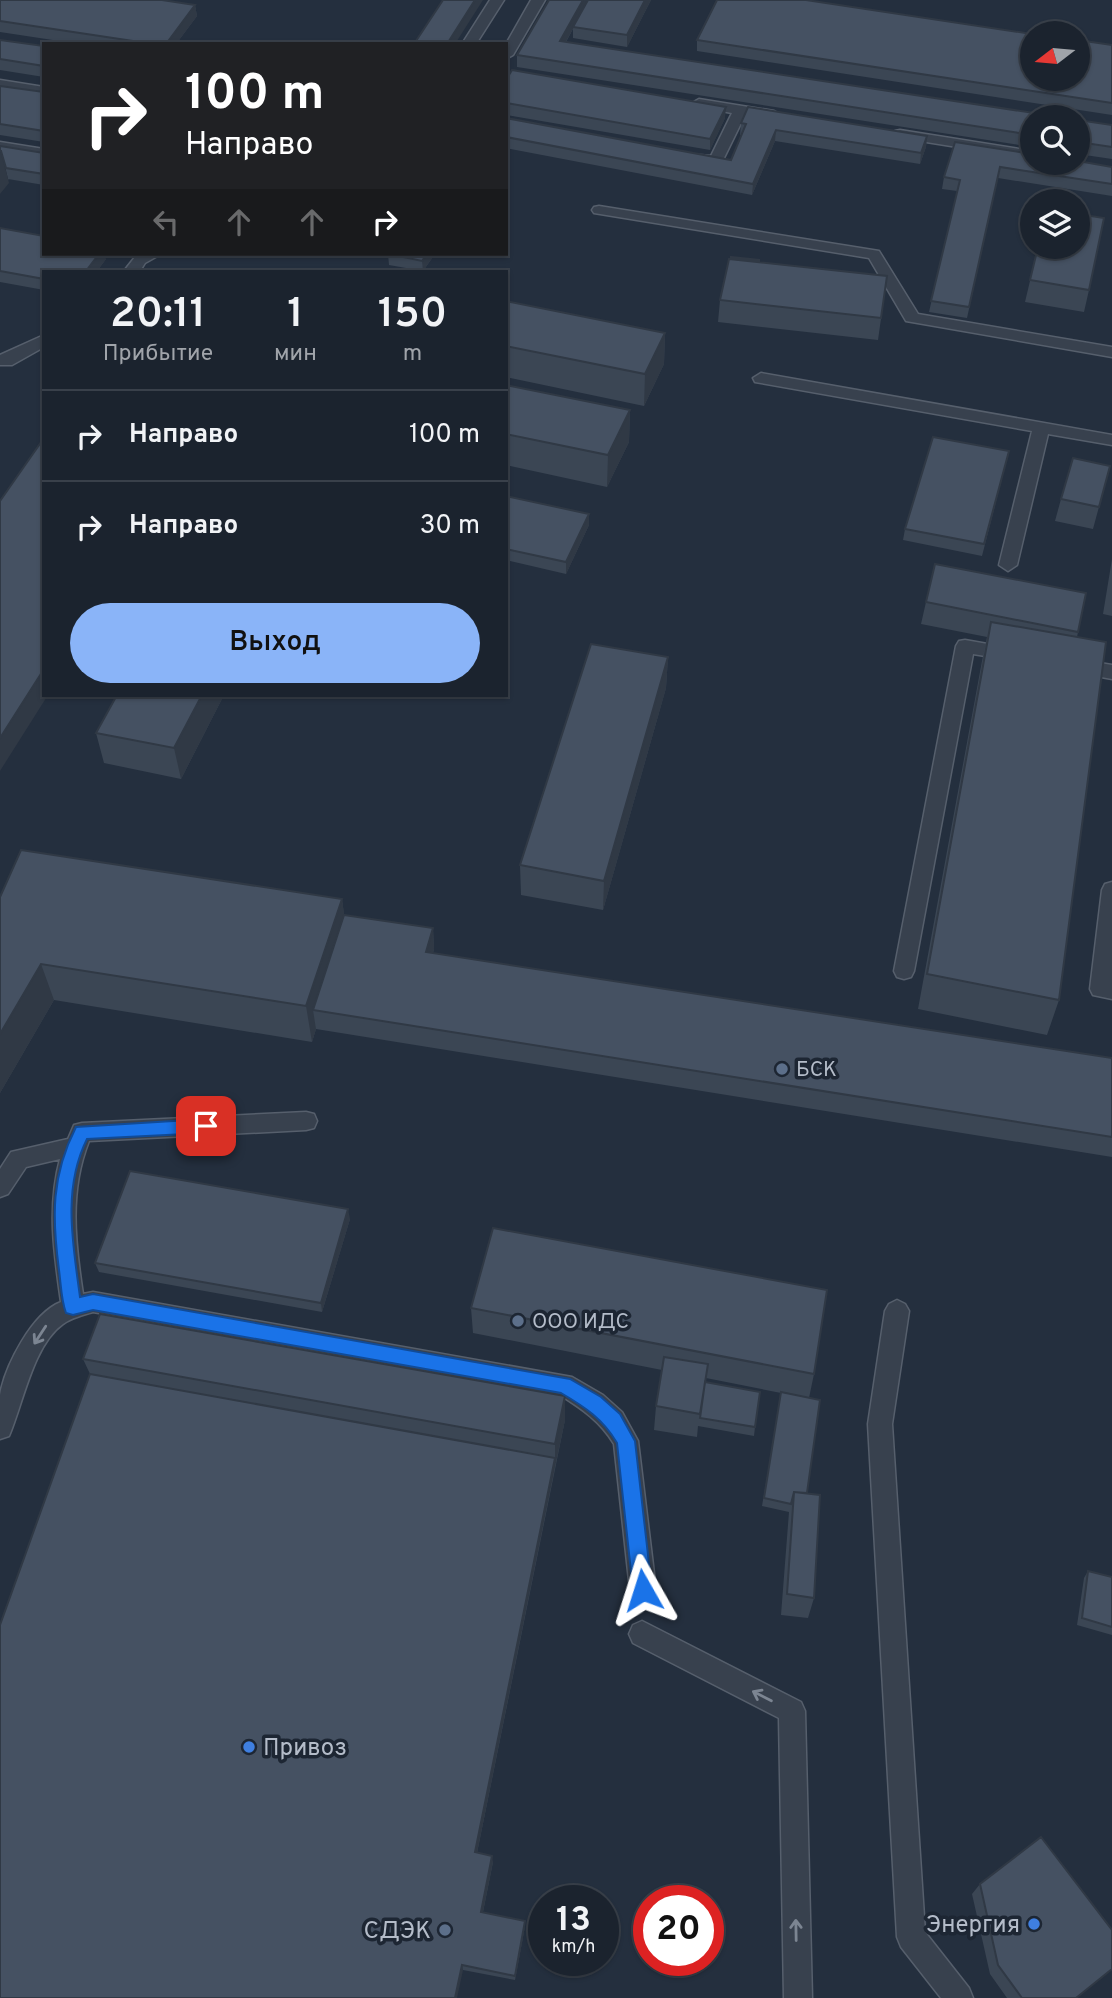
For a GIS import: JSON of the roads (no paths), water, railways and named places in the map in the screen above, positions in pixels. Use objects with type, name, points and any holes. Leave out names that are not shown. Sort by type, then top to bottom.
[{"type":"lane","points":[[470,42],[497,0]]},
{"type":"lane","points":[[508,52],[538,0]]},
{"type":"lane","points":[[0,84],[42,91]]},
{"type":"lane","points":[[685,101],[794,118]]},
{"type":"lane","points":[[677,154],[716,161],[741,109]]},
{"type":"lane","points":[[887,132],[1020,153]]},
{"type":"lane","points":[[0,146],[42,153]]},
{"type":"lane","points":[[599,210],[874,254],[912,318],[1112,352]]},
{"type":"lane","points":[[133,270],[140,260],[149,256]]},
{"type":"lane","points":[[0,360],[6,361],[42,341]]},
{"type":"lane","points":[[761,378],[1112,440]]},
{"type":"lane","points":[[1008,565],[1041,428]]},
{"type":"lane","points":[[904,971],[965,646],[1032,658]]},
{"type":"lane","points":[[1058,663],[1112,672]]},
{"type":"lane","points":[[1112,890],[1100,989],[1112,991]]},
{"type":"lane","points":[[73,1307],[63,1237],[62,1193],[74,1147],[82,1132],[306,1121]]},
{"type":"lane","points":[[0,1187],[19,1159],[74,1147]]},
{"type":"lane","points":[[0,1428],[36,1339],[51,1319],[73,1307],[93,1302],[564,1385],[594,1403],[613,1420],[626,1441],[643,1590]]},
{"type":"lane","points":[[897,1311],[880,1424],[911,1937],[959,1998]]},
{"type":"lane","points":[[642,1634],[792,1710],[798,1998]]},
{"type":"place","name":"БСК","points":[[782,1069]]},
{"type":"place","name":"ООО ИДС","points":[[518,1321]]},
{"type":"place","name":"Привоз","points":[[249,1747]]},
{"type":"place","name":"Энергия","points":[[1034,1924]]},
{"type":"place","name":"СДЭК","points":[[445,1930]]}]
